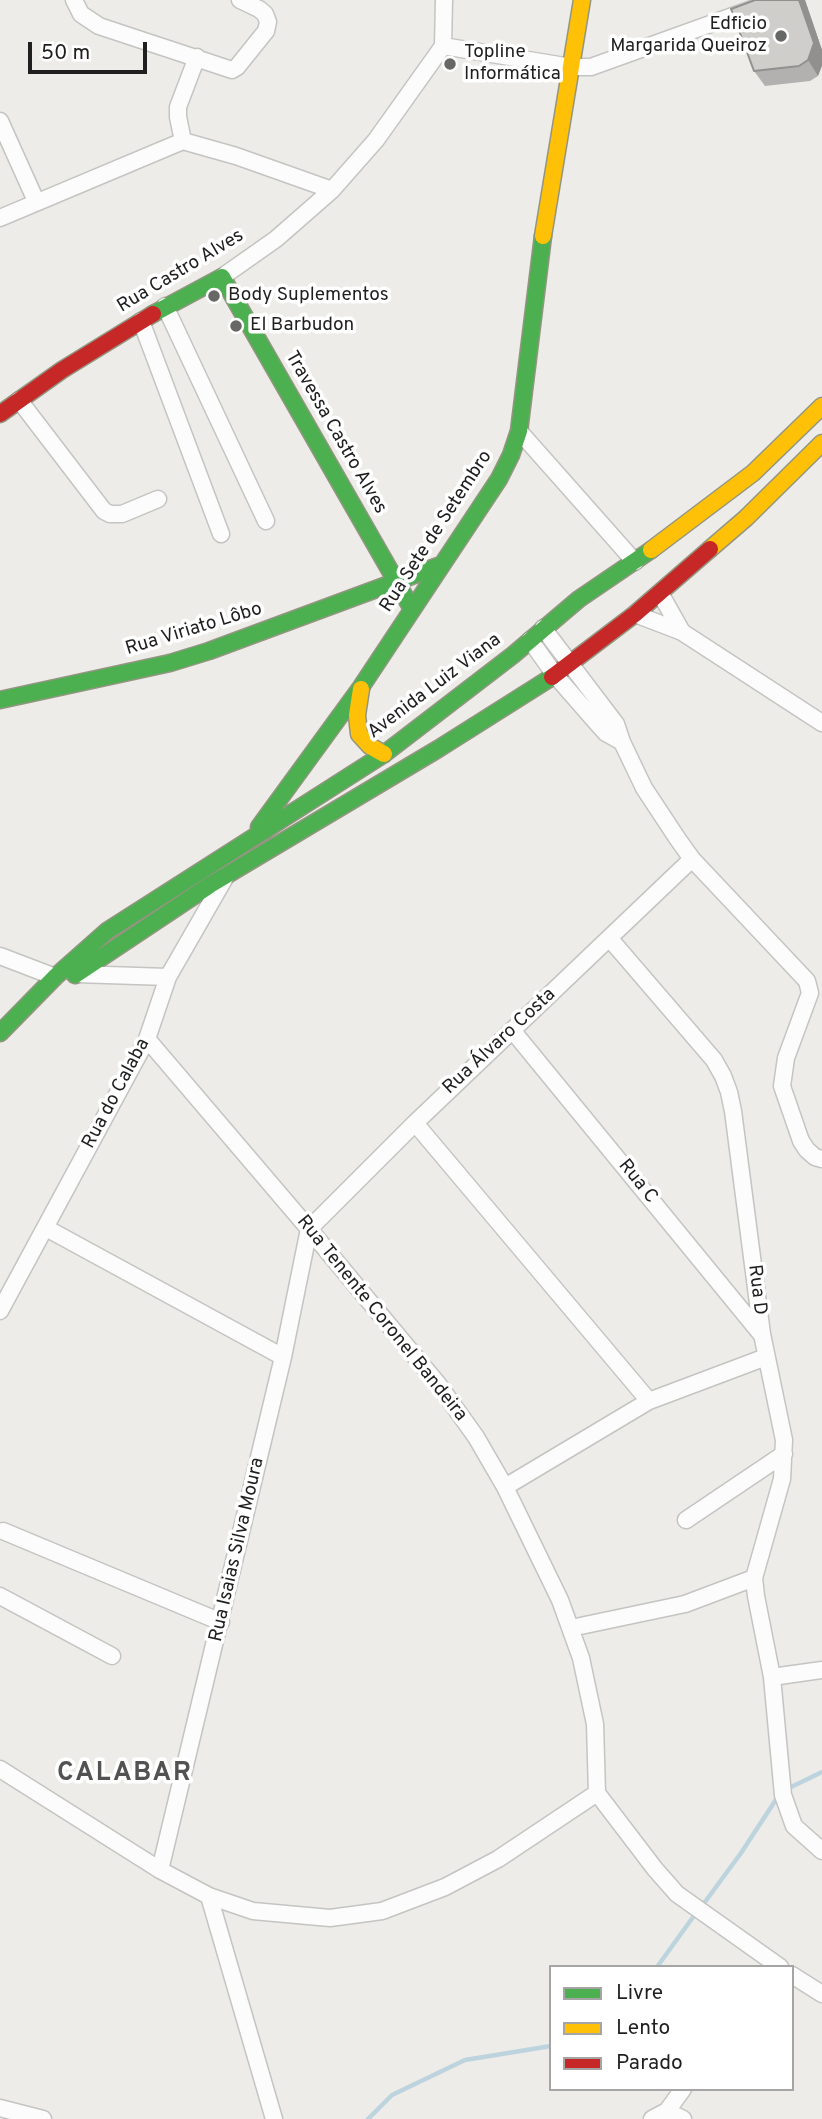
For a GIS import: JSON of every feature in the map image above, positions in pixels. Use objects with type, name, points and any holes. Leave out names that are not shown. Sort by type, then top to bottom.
[{"type":"main road","name":"Rua Sete de Setembro","points":[[252,836],[361,687],[499,479],[511,455],[519,431],[543,237],[582,0]]},
{"type":"main road","name":"Rua Castro Alves","points":[[0,414],[62,370],[165,306],[222,277]]},
{"type":"main road","name":"Travessa Castro Alves","points":[[222,277],[412,609]]},
{"type":"main road","name":"Avenida Luiz Viana","points":[[0,1033],[55,977],[107,931],[384,754],[591,591],[635,562],[753,473],[822,406]]},
{"type":"main road","points":[[0,1053],[76,974],[227,875],[438,749],[569,665],[635,614],[746,518],[822,443]]},
{"type":"main road","name":"Rua Viriato Lôbo","points":[[0,700],[170,663],[441,565]]},
{"type":"main road","points":[[361,687],[357,715],[359,734],[370,746],[384,754]]},
{"type":"street","points":[[74,0],[80,14],[99,26],[232,69],[237,67],[266,31],[268,22],[259,9],[240,0]]},
{"type":"street","points":[[444,0],[443,46],[571,67],[591,67],[606,63],[777,0]]},
{"type":"street","name":"Rua Castro Alves","points":[[222,277],[276,239],[332,190],[376,140],[443,46]]},
{"type":"street","points":[[183,141],[177,117],[178,107],[197,57]]},
{"type":"street","points":[[0,121],[36,201]]},
{"type":"street","points":[[0,218],[183,141],[236,156],[332,190]]},
{"type":"street","points":[[165,306],[266,521]]},
{"type":"street","points":[[141,321],[221,534]]},
{"type":"street","points":[[19,400],[104,511],[122,514],[158,499]]},
{"type":"street","points":[[519,431],[635,562]]},
{"type":"street","points":[[660,593],[682,632]]},
{"type":"street","points":[[635,614],[682,632],[822,723]]},
{"type":"street","points":[[543,628],[616,724],[644,788],[692,859],[807,981],[810,993],[786,1058],[782,1086],[801,1141],[815,1157],[822,1159]]},
{"type":"street","points":[[530,640],[555,675],[601,727],[622,742]]},
{"type":"street","name":"Rua Álvaro Costa","points":[[309,1229],[415,1123],[692,859]]},
{"type":"street","name":"Rua do Calaba","points":[[0,1311],[147,1039],[169,977],[227,875]]},
{"type":"street","name":"Rua D","points":[[610,939],[714,1060],[723,1076],[733,1111],[762,1334],[781,1418],[785,1454],[782,1479],[754,1578],[772,1676],[783,1795],[794,1826],[822,1851]]},
{"type":"street","points":[[0,956],[55,977]]},
{"type":"street","points":[[76,974],[169,977]]},
{"type":"street","name":"Rua C","points":[[512,1030],[762,1334]]},
{"type":"street","name":"Rua Tenente Coronel Bandeira","points":[[147,1039],[309,1229],[445,1394],[476,1437],[505,1487],[571,1628],[586,1674],[595,1724],[597,1793]]},
{"type":"street","points":[[415,1123],[649,1401]]},
{"type":"street","points":[[46,1228],[283,1357]]},
{"type":"street","name":"Rua Isaias Silva Moura","points":[[160,1870],[283,1357],[309,1229]]},
{"type":"street","points":[[505,1487],[649,1401],[766,1357]]},
{"type":"street","points":[[686,1520],[785,1454]]},
{"type":"street","points":[[3,1531],[221,1622]]},
{"type":"street","points":[[571,1628],[685,1604],[754,1578]]},
{"type":"street","points":[[0,1596],[112,1656]]},
{"type":"street","points":[[772,1676],[822,1670]]},
{"type":"street","points":[[0,1769],[160,1870],[209,1896],[253,1911],[299,1917],[330,1918],[382,1911],[446,1887],[498,1859],[597,1793],[655,1870],[677,1894],[776,1965]]},
{"type":"street","points":[[209,1896],[274,2119]]},
{"type":"street","points":[[794,1976],[822,1994]]},
{"type":"street","points":[[652,2119],[667,2111],[682,2091]]},
{"type":"street","points":[[0,2108],[43,2119]]},
{"type":"street","points":[[667,2111],[683,2119]]},
{"type":"building","name":"Edficio Margarida Queiroz","points":[[755,0],[799,0],[814,43],[808,60],[799,66],[754,71],[731,9]]},
{"type":"waterway","points":[[785,1790],[822,1772]]},
{"type":"waterway","points":[[702,1906],[779,1795]]},
{"type":"waterway","points":[[658,1965],[696,1913]]},
{"type":"waterway","points":[[368,2119],[392,2095],[465,2060],[549,2046]]},
{"type":"traffic: fast","points":[[259,827],[361,687],[499,479],[511,455],[519,431],[543,236]]},
{"type":"traffic: fast","points":[[153,314],[222,277],[412,609]]},
{"type":"traffic: fast","points":[[0,1033],[55,977],[107,931],[384,754],[513,655],[579,599],[651,550]]},
{"type":"traffic: fast","points":[[0,700],[170,663],[441,565]]},
{"type":"traffic: fast","points":[[75,975],[210,885],[438,749],[552,677]]},
{"type":"traffic: slow","points":[[543,236],[582,0]]},
{"type":"traffic: slow","points":[[651,550],[753,473],[822,406]]},
{"type":"traffic: slow","points":[[710,549],[746,518],[822,443]]},
{"type":"traffic: slow","points":[[361,689],[357,715],[359,734],[370,746],[384,754]]},
{"type":"traffic: jam","points":[[0,414],[62,370],[153,314]]},
{"type":"traffic: jam","points":[[552,677],[635,614],[710,549]]},
{"type":"place","name":"Edficio Margarida Queiroz","points":[[781,36]]},
{"type":"place","name":"Topline Informática","points":[[450,64]]},
{"type":"place","name":"Body Suplementos","points":[[214,296]]},
{"type":"place","name":"El Barbudon","points":[[236,326]]},
{"type":"district","name":"CALABAR","points":[[125,1775]]}]
